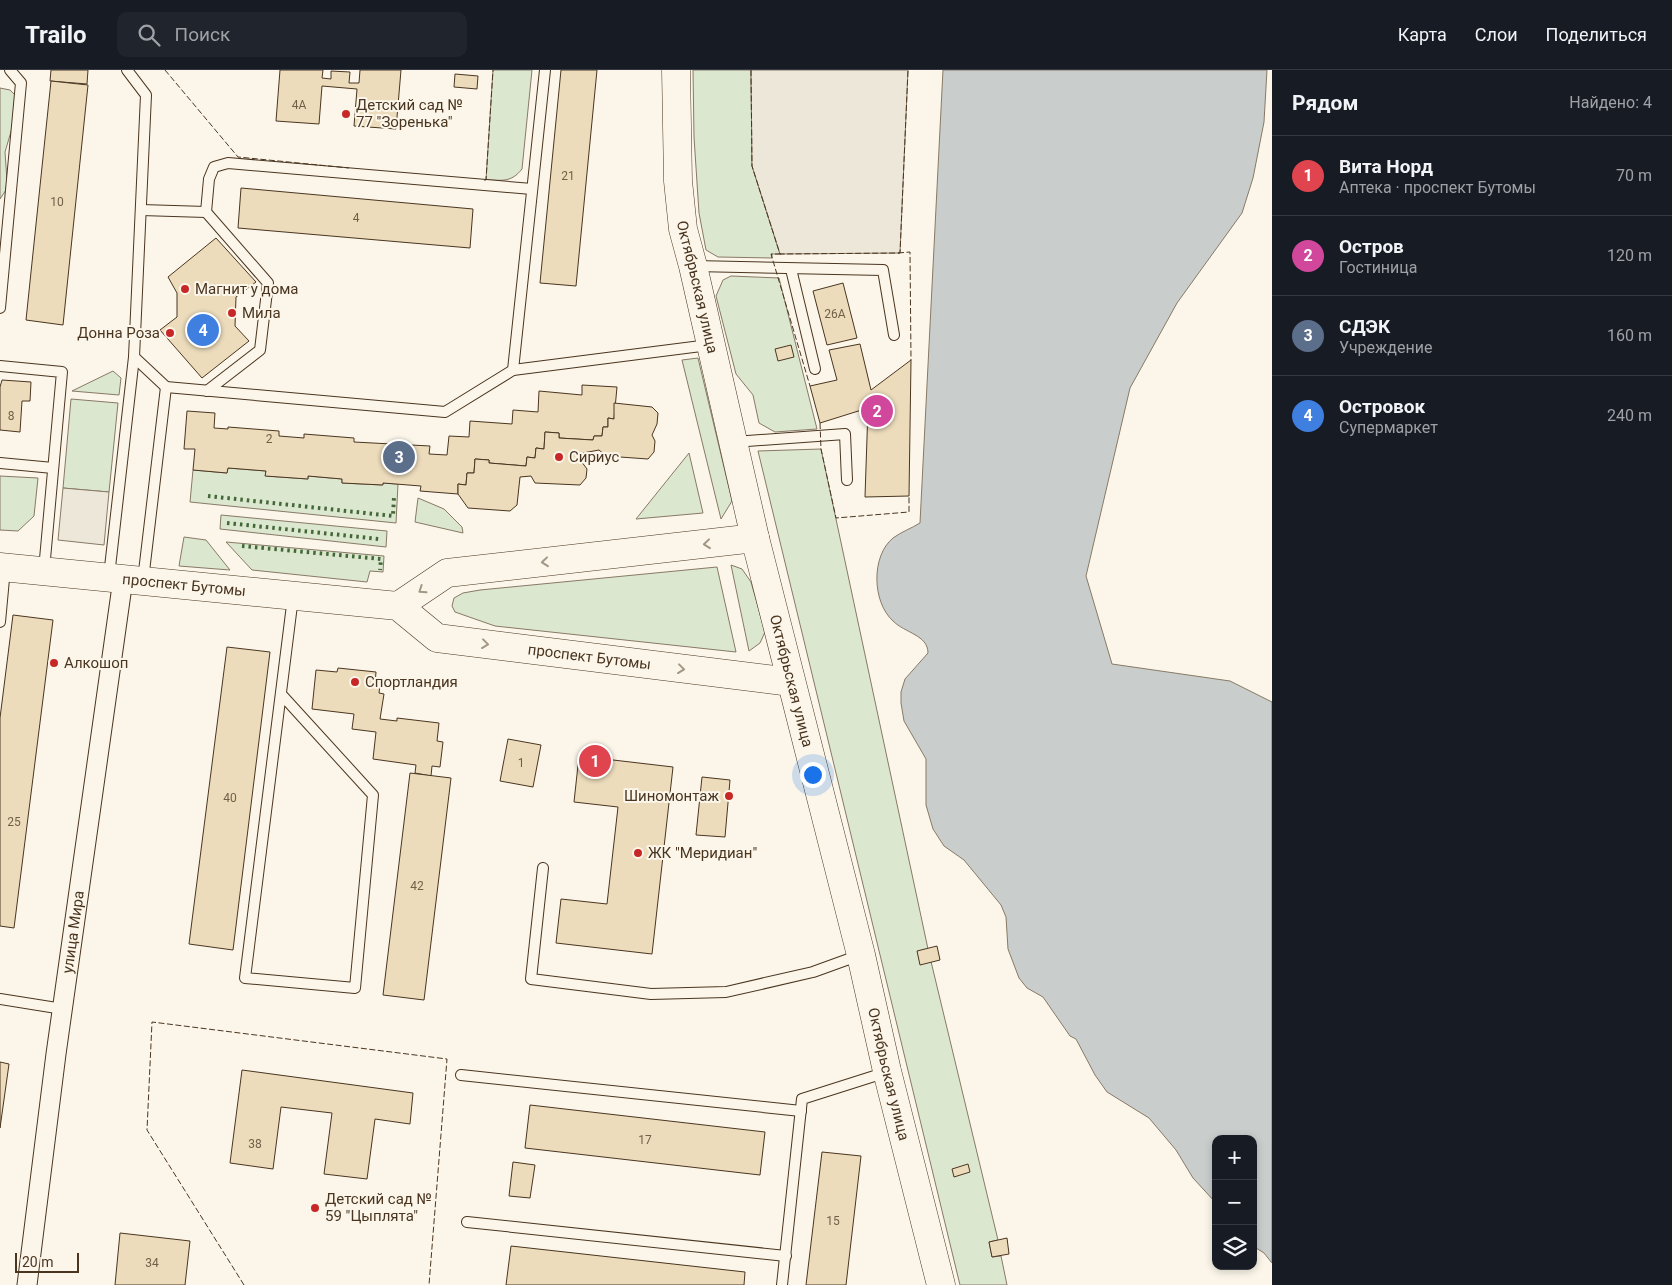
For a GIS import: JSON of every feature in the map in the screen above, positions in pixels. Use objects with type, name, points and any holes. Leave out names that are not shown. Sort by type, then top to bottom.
[{"type":"main road","name":"Октябрьская улица","points":[[676,70],[678,181],[683,229],[755,538],[861,955],[940,1285]]},
{"type":"main road","points":[[398,606],[447,573],[755,538]]},
{"type":"main road","name":"проспект Бутомы","points":[[3,567],[398,606],[437,638],[791,682]]},
{"type":"street","name":"улица Мира","points":[[26,1285],[63,1009],[125,579]]},
{"type":"lane","points":[[0,308],[22,83],[10,70]]},
{"type":"lane","points":[[125,579],[146,95],[127,70]]},
{"type":"lane","points":[[513,370],[545,70]]},
{"type":"lane","points":[[207,391],[260,350],[268,283],[206,212],[209,179],[214,167],[228,163],[532,189]]},
{"type":"lane","points":[[140,210],[206,212]]},
{"type":"lane","points":[[693,266],[883,270],[894,335]]},
{"type":"lane","points":[[791,268],[815,369]]},
{"type":"lane","points":[[134,357],[166,387],[445,412],[513,370],[710,345]]},
{"type":"lane","points":[[0,366],[62,372],[44,571]]},
{"type":"lane","points":[[125,579],[166,387]]},
{"type":"lane","points":[[733,442],[845,434],[846,480]]},
{"type":"lane","points":[[0,463],[53,468]]},
{"type":"lane","points":[[0,622],[3,567]]},
{"type":"lane","points":[[281,694],[373,795],[355,988],[245,978],[293,596]]},
{"type":"lane","points":[[543,868],[531,979],[651,994],[726,992],[813,972],[861,955]]},
{"type":"lane","points":[[0,999],[63,1009]]},
{"type":"lane","points":[[782,1285],[802,1099],[888,1071]]},
{"type":"lane","points":[[461,1075],[801,1111]]},
{"type":"lane","points":[[467,1222],[786,1256]]},
{"type":"green space","points":[[493,70],[532,70],[522,169],[514,177],[502,180],[486,180]]},
{"type":"green space","points":[[693,70],[751,70],[752,166],[780,254],[772,254],[772,258],[718,257],[706,250],[699,213],[694,137]]},
{"type":"green space","points":[[0,88],[10,90],[16,96],[15,118],[5,152],[6,190],[0,199]]},
{"type":"green space","points":[[731,276],[779,278],[817,429],[775,432],[759,423],[753,395],[736,374],[716,296],[723,280]]},
{"type":"green space","points":[[698,358],[732,501],[721,519],[682,360]]},
{"type":"green space","points":[[113,371],[121,378],[119,395],[72,391]]},
{"type":"green space","points":[[71,399],[118,403],[109,492],[63,488]]},
{"type":"green space","points":[[821,449],[928,949],[998,1240],[989,1242],[992,1257],[1001,1256],[1007,1285],[960,1285],[758,451]]},
{"type":"green space","points":[[689,453],[703,513],[636,519]]},
{"type":"green space","points":[[228,468],[266,471],[266,476],[308,479],[308,476],[342,479],[342,483],[398,484],[396,523],[190,502],[193,470],[227,473]]},
{"type":"green space","points":[[0,476],[38,478],[34,516],[18,531],[0,530]]},
{"type":"green space","points":[[418,498],[444,509],[462,527],[463,533],[415,522]]},
{"type":"green space","points":[[221,515],[387,531],[386,547],[220,529]]},
{"type":"green space","points":[[184,537],[206,540],[230,570],[179,566]]},
{"type":"green space","points":[[226,542],[384,556],[383,572],[370,571],[367,582],[252,570]]},
{"type":"green space","points":[[731,565],[742,569],[751,582],[765,632],[760,643],[749,651]]},
{"type":"green space","points":[[717,567],[736,652],[495,626],[455,612],[452,606],[454,598],[463,593],[480,590]]},
{"type":"shaded area","points":[[751,70],[908,70],[900,253],[780,254],[752,166]]},
{"type":"shaded area","points":[[943,70],[1267,70],[1264,122],[1253,178],[1242,213],[1177,303],[1130,388],[1086,576],[1112,664],[1230,681],[1272,702],[1272,1263],[1264,1253],[1257,1249],[1257,1135],[1212,1135],[1212,1199],[1193,1178],[1176,1150],[1149,1118],[1107,1092],[1095,1075],[1076,1039],[1070,1036],[1043,997],[1027,988],[1019,978],[1008,949],[1006,917],[1001,905],[964,860],[944,846],[933,829],[926,805],[926,759],[904,721],[901,703],[901,692],[905,679],[928,653],[927,647],[920,638],[898,625],[886,613],[881,603],[877,579],[881,556],[886,546],[893,538],[920,523]]},
{"type":"shaded area","points":[[63,488],[109,492],[104,545],[58,540]]},
{"type":"building","points":[[51,70],[88,70],[87,84],[50,81]]},
{"type":"building","points":[[280,70],[323,70],[322,78],[331,79],[331,71],[350,72],[349,83],[359,83],[360,70],[401,70],[396,129],[354,126],[357,89],[322,86],[319,124],[276,121]]},
{"type":"building","points":[[561,70],[597,70],[576,286],[540,283]]},
{"type":"building","points":[[455,74],[478,76],[477,89],[454,87]]},
{"type":"building","points":[[51,81],[88,85],[63,325],[26,320]]},
{"type":"building","points":[[241,188],[473,209],[470,248],[238,228]]},
{"type":"building","points":[[216,238],[256,282],[236,297],[235,326],[249,341],[202,378],[160,330],[177,317],[177,293],[168,277]]},
{"type":"building","points":[[843,283],[857,338],[827,345],[813,291]]},
{"type":"building","points":[[860,344],[871,390],[911,360],[909,496],[865,497],[868,408],[820,423],[810,386],[837,380],[829,350]]},
{"type":"building","points":[[791,345],[794,357],[778,361],[775,349]]},
{"type":"building","points":[[2,380],[31,382],[30,401],[22,401],[20,432],[0,430],[0,387]]},
{"type":"building","points":[[582,385],[617,387],[614,419],[608,418],[608,427],[603,427],[602,436],[594,436],[593,440],[559,438],[559,433],[545,432],[544,449],[536,448],[535,458],[527,457],[526,466],[489,463],[489,460],[475,459],[474,473],[467,473],[466,485],[458,484],[458,494],[420,491],[421,486],[383,483],[383,485],[342,483],[342,479],[308,476],[308,479],[265,476],[266,471],[228,468],[227,473],[193,470],[195,449],[184,449],[187,411],[215,413],[214,428],[228,429],[228,427],[279,431],[279,436],[304,438],[304,434],[354,438],[354,442],[430,446],[429,454],[447,455],[449,436],[469,437],[470,421],[512,424],[513,410],[538,412],[539,391],[582,395]]},
{"type":"building","name":"Сириус","points":[[614,403],[652,407],[658,413],[657,424],[652,435],[655,441],[654,452],[648,459],[606,456],[599,450],[583,453],[581,461],[587,469],[586,478],[580,485],[535,483],[531,476],[520,477],[517,505],[510,511],[468,508],[458,494],[458,484],[466,485],[467,473],[474,473],[475,459],[489,460],[489,463],[526,466],[527,457],[535,458],[536,448],[544,449],[545,432],[559,433],[559,438],[593,440],[594,436],[602,436],[603,427],[608,427],[608,418],[614,419]]},
{"type":"building","points":[[13,615],[53,620],[14,928],[0,926],[0,718]]},
{"type":"building","points":[[227,647],[270,652],[233,950],[189,944]]},
{"type":"building","points":[[338,668],[376,672],[375,684],[380,685],[379,693],[384,694],[380,719],[397,721],[397,718],[439,723],[437,741],[443,742],[440,767],[432,766],[431,776],[415,773],[416,765],[373,759],[376,732],[352,729],[354,714],[312,709],[316,670],[337,672]]},
{"type":"building","points":[[508,739],[541,745],[533,787],[500,781]]},
{"type":"building","name":"ЖК \"Меридиан\"","points":[[579,756],[673,767],[652,954],[556,943],[561,899],[607,904],[618,807],[574,802]]},
{"type":"building","points":[[410,773],[451,778],[424,1000],[383,995]]},
{"type":"building","points":[[702,777],[730,780],[725,837],[696,835]]},
{"type":"building","points":[[937,946],[940,960],[920,965],[917,951]]},
{"type":"building","points":[[0,1062],[9,1064],[0,1128]]},
{"type":"building","points":[[242,1070],[413,1093],[410,1124],[375,1119],[367,1179],[324,1174],[332,1113],[281,1107],[273,1169],[230,1163]]},
{"type":"building","points":[[530,1105],[765,1132],[760,1175],[525,1148]]},
{"type":"building","points":[[822,1152],[861,1156],[846,1285],[806,1285]]},
{"type":"building","points":[[513,1162],[535,1165],[530,1198],[509,1196]]},
{"type":"building","points":[[968,1164],[970,1172],[954,1177],[952,1169]]},
{"type":"building","points":[[120,1233],[190,1241],[185,1285],[115,1285]]},
{"type":"building","points":[[1007,1238],[1009,1254],[992,1257],[989,1242]]},
{"type":"building","points":[[511,1246],[745,1272],[744,1285],[506,1285]]},
{"type":"hedge","points":[[208,496],[393,516],[394,497]]},
{"type":"hedge","points":[[227,523],[379,539]]},
{"type":"hedge","points":[[242,546],[381,559],[380,570]]},
{"type":"fence","points":[[165,70],[238,157],[349,168]]},
{"type":"fence","points":[[484,180],[486,180],[493,70]]},
{"type":"fence","points":[[751,70],[752,166],[780,254],[900,253],[908,70]]},
{"type":"fence","points":[[898,253],[910,252],[911,360]]},
{"type":"fence","points":[[781,254],[771,254],[810,386]]},
{"type":"fence","points":[[820,423],[821,449],[836,518],[909,512],[909,496]]},
{"type":"fence","points":[[244,1285],[147,1130],[152,1022],[447,1059],[429,1285]]},
{"type":"place","name":"Детский сад № 77 \"Зоренька\"","points":[[346,114]]},
{"type":"place","name":"Магнит у дома","points":[[185,289]]},
{"type":"place","name":"Мила","points":[[232,313]]},
{"type":"place","name":"Островок","points":[[203,330]]},
{"type":"place","name":"Донна Роза","points":[[170,333]]},
{"type":"place","name":"Остров","points":[[877,411]]},
{"type":"place","name":"СДЭК","points":[[399,457]]},
{"type":"place","name":"Сириус","points":[[559,457]]},
{"type":"place","name":"Алкошоп","points":[[54,663]]},
{"type":"place","name":"Спортландия","points":[[355,682]]},
{"type":"place","name":"Вита Норд","points":[[595,761]]},
{"type":"place","name":"Шиномонтаж","points":[[729,796]]},
{"type":"place","name":"ЖК \"Меридиан\"","points":[[638,853]]},
{"type":"place","name":"Детский сад № 59 \"Цыплята\"","points":[[315,1208]]}]
